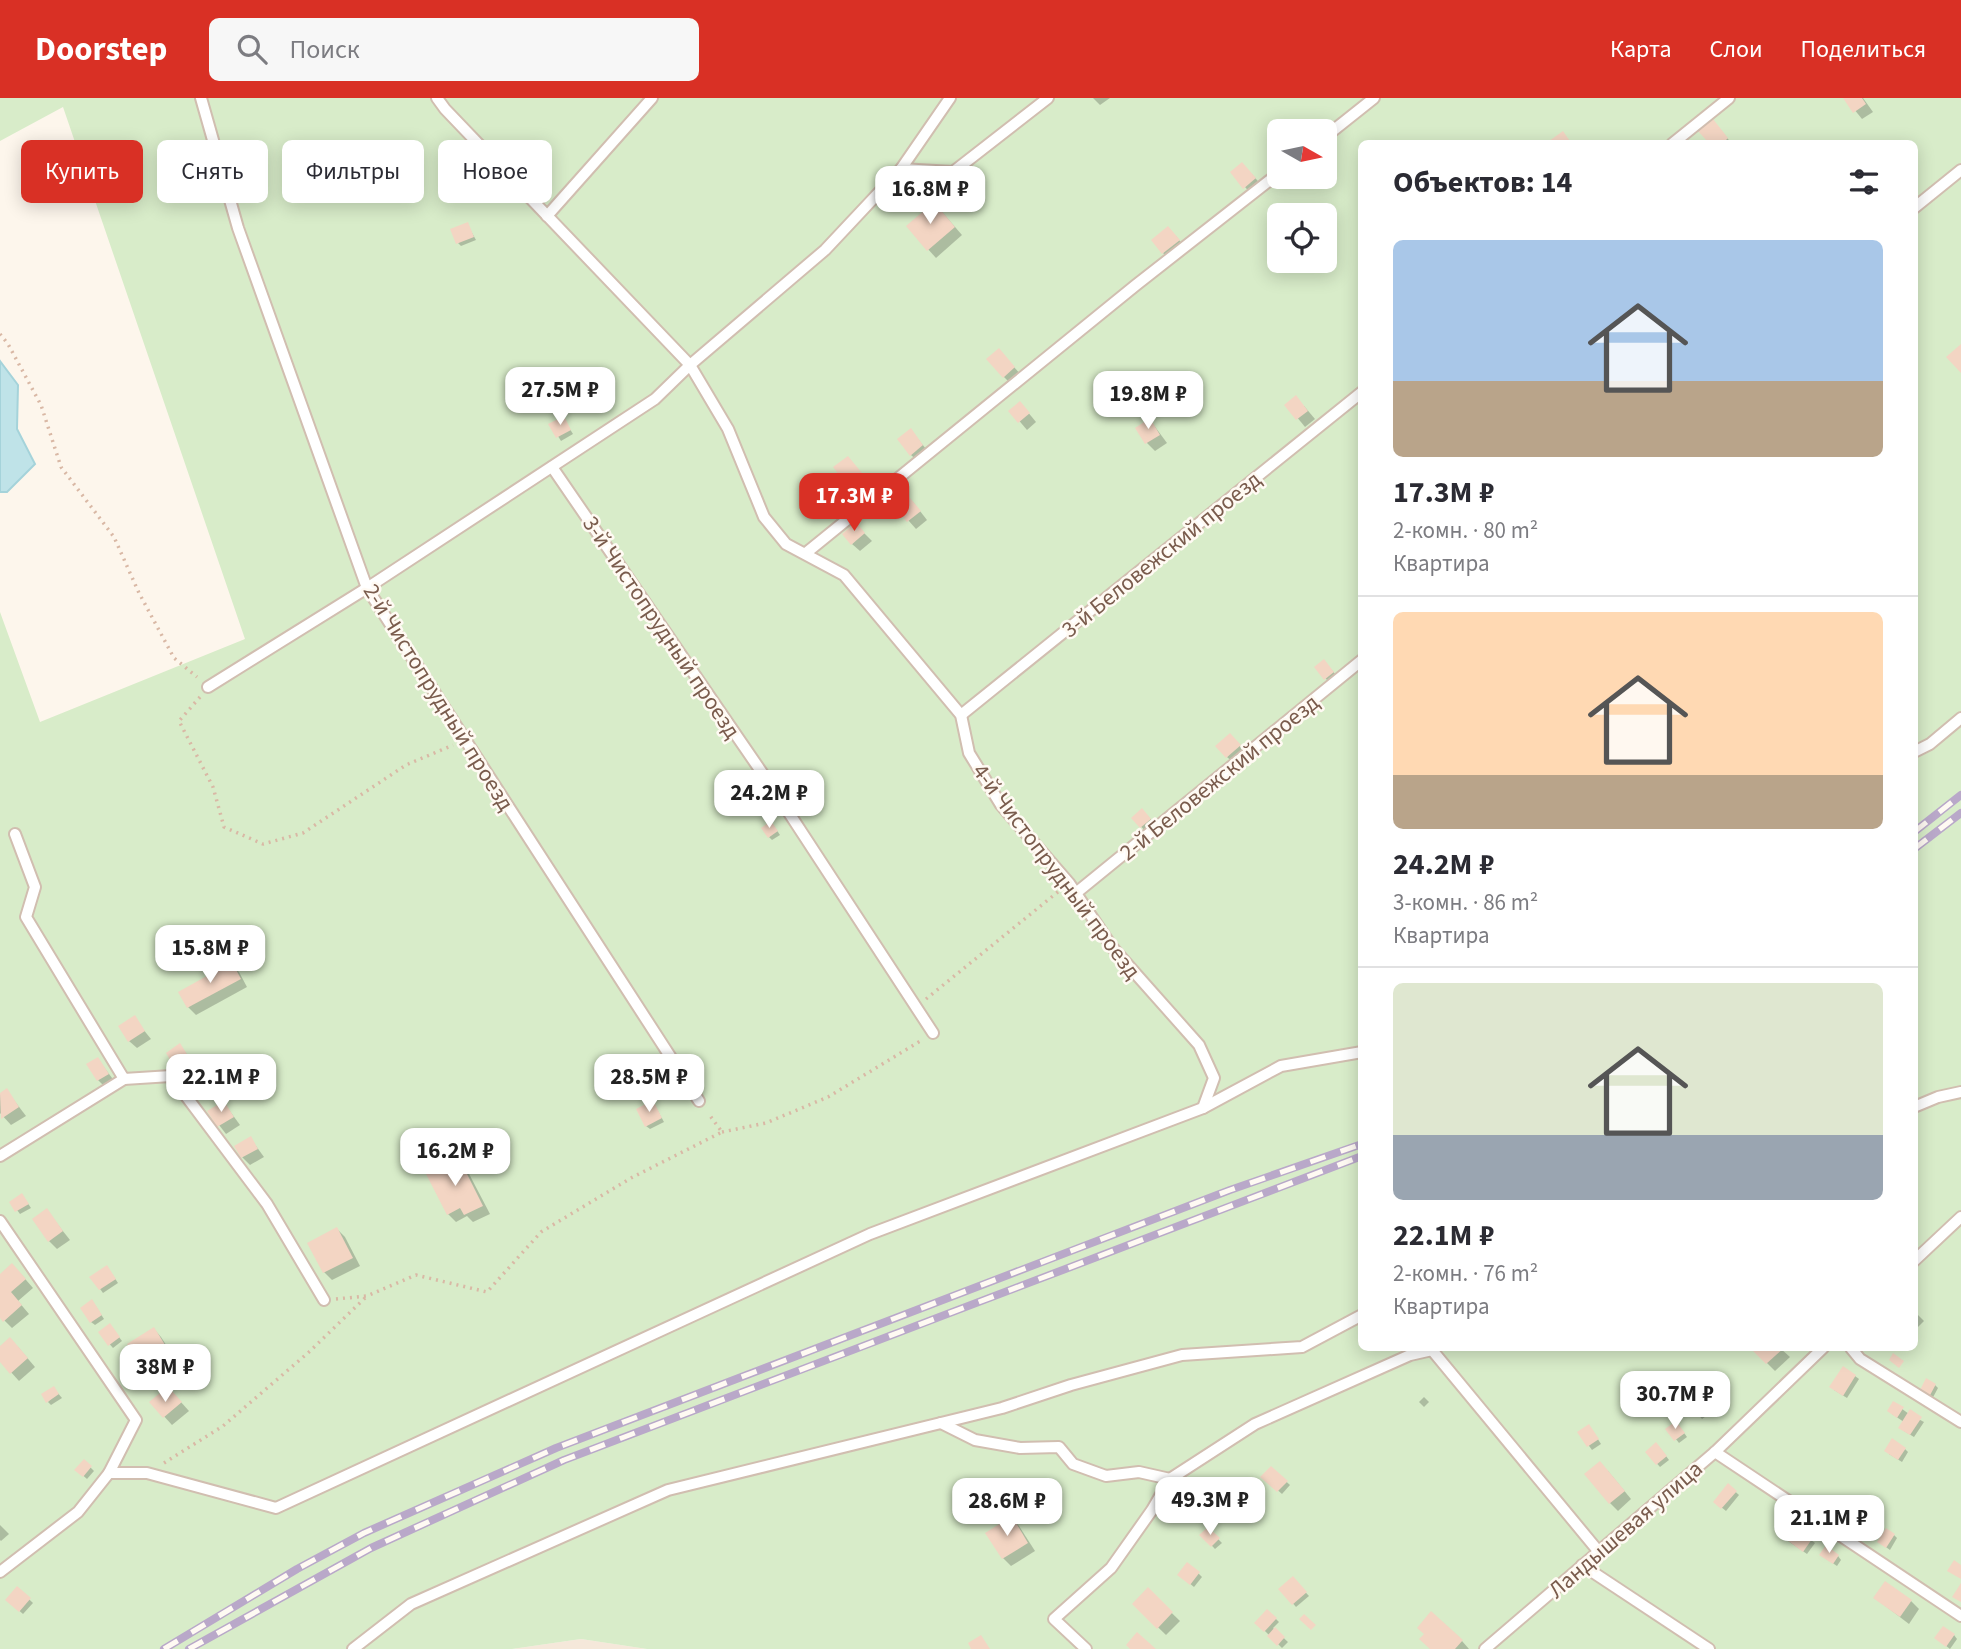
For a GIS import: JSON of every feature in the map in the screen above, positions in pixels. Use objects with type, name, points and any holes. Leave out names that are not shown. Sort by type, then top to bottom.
[{"type":"lane","name":"2-й Чистопрудный проезд","points":[[201,98],[238,228],[367,588],[699,1101]]},
{"type":"lane","name":"4-й Чистопрудный проезд","points":[[437,98],[444,109],[690,365],[729,429],[764,517],[786,544],[844,575],[961,715],[969,753],[1002,805],[1069,883],[1112,947],[1199,1045],[1214,1078],[1203,1108]]},
{"type":"lane","points":[[547,216],[652,98]]},
{"type":"lane","points":[[208,687],[367,588],[655,399],[690,365],[825,250],[901,169],[950,98]]},
{"type":"lane","points":[[901,169],[953,172],[1048,98]]},
{"type":"lane","points":[[1337,127],[1374,98]]},
{"type":"lane","points":[[1677,140],[1729,98]]},
{"type":"lane","points":[[1918,205],[1961,170]]},
{"type":"lane","points":[[806,553],[1136,285],[1267,182]]},
{"type":"lane","name":"3-й Беловежский проезд","points":[[961,715],[1358,395]]},
{"type":"lane","name":"3-й Чистопрудный проезд","points":[[552,467],[770,785],[933,1033]]},
{"type":"lane","name":"2-й Беловежский проезд","points":[[1076,894],[1358,663]]},
{"type":"lane","points":[[1918,750],[1930,744],[1961,718]]},
{"type":"lane","points":[[15,834],[35,887],[26,917],[124,1079]]},
{"type":"lane","points":[[109,1473],[147,1473],[276,1508],[870,1234],[1203,1108],[1281,1066],[1358,1053]]},
{"type":"lane","points":[[0,1156],[124,1079],[171,1076],[267,1204],[324,1300]]},
{"type":"lane","points":[[1918,1105],[1961,1092]]},
{"type":"lane","points":[[1918,1257],[1961,1217]]},
{"type":"lane","points":[[0,1221],[136,1420],[109,1473],[78,1512],[0,1572]]},
{"type":"lane","points":[[353,1649],[411,1604],[668,1490],[1002,1408],[1071,1385],[1182,1355],[1302,1347],[1358,1317]]},
{"type":"lane","points":[[1086,1649],[1055,1619],[1111,1568],[1152,1510],[1170,1479],[1255,1424],[1410,1355],[1426,1351]]},
{"type":"lane","points":[[1436,1351],[1599,1552]]},
{"type":"lane","name":"Ландышевая улица","points":[[1485,1649],[1715,1452],[1820,1351]]},
{"type":"lane","points":[[1853,1351],[1860,1359],[1961,1422]]},
{"type":"lane","points":[[941,1423],[975,1440],[1020,1448],[1059,1447],[1073,1464],[1106,1476],[1139,1472],[1170,1479]]},
{"type":"lane","points":[[1715,1452],[1961,1616]]},
{"type":"lane","points":[[1582,1565],[1709,1649]]},
{"type":"path","points":[[0,334],[41,405],[61,467],[114,537],[139,593],[174,657],[208,687],[180,722],[213,787],[224,827],[263,844],[303,833],[406,765],[465,740]]},
{"type":"path","points":[[916,1007],[1069,883]]},
{"type":"path","points":[[324,1300],[367,1296],[416,1275],[487,1292],[541,1232],[631,1178],[722,1132],[766,1123],[828,1097],[933,1033]]},
{"type":"path","points":[[699,1101],[722,1132]]},
{"type":"path","points":[[147,1473],[223,1426],[309,1352],[367,1296]]},
{"type":"shaded area","points":[[581,1639],[647,1649],[512,1649]]},
{"type":"green space","points":[[0,98],[1961,98],[1961,1649],[647,1649],[581,1639],[512,1649],[0,1649],[0,612],[40,722],[245,639],[96,203],[143,203],[143,140],[74,140],[63,107],[0,141]]},
{"type":"water","points":[[0,361],[18,385],[17,429],[35,464],[7,492],[0,492]]},
{"type":"building","points":[[1843,98],[1862,98],[1866,104],[1853,113]]},
{"type":"building","points":[[1713,119],[1728,138],[1706,140],[1698,131]]},
{"type":"building","points":[[1563,131],[1569,140],[1551,140]]},
{"type":"building","points":[[1242,162],[1256,178],[1243,189],[1230,172]]},
{"type":"building","points":[[934,202],[955,227],[927,251],[906,226]]},
{"type":"building","points":[[468,222],[474,237],[456,244],[450,229]]},
{"type":"building","points":[[1168,226],[1180,240],[1162,254],[1151,240]]},
{"type":"building","points":[[1961,344],[1961,373],[1946,357]]},
{"type":"building","points":[[999,348],[1015,367],[1003,378],[986,359]]},
{"type":"building","points":[[1296,395],[1308,411],[1296,420],[1284,405]]},
{"type":"building","points":[[1020,401],[1030,413],[1018,423],[1008,411]]},
{"type":"building","points":[[564,416],[571,430],[556,438],[548,424]]},
{"type":"building","points":[[1150,418],[1160,435],[1145,444],[1135,428]]},
{"type":"building","points":[[911,428],[923,445],[910,456],[897,439]]},
{"type":"building","points":[[848,456],[862,473],[846,484],[833,467]]},
{"type":"building","points":[[905,492],[921,511],[907,522],[891,503]]},
{"type":"building","points":[[856,522],[865,533],[851,545],[842,534]]},
{"type":"building","points":[[1324,659],[1334,672],[1324,680],[1314,667]]},
{"type":"building","points":[[1230,733],[1241,745],[1226,758],[1215,746]]},
{"type":"building","points":[[1142,808],[1151,819],[1140,828],[1131,818]]},
{"type":"building","points":[[771,821],[778,831],[768,838],[761,828]]},
{"type":"building","points":[[232,962],[241,979],[187,1008],[178,992]]},
{"type":"building","points":[[135,1015],[145,1031],[128,1042],[118,1026]]},
{"type":"building","points":[[180,1043],[190,1059],[175,1068],[166,1053]]},
{"type":"building","points":[[98,1057],[109,1074],[97,1081],[86,1064]]},
{"type":"building","points":[[7,1088],[19,1107],[1,1119],[0,1093]]},
{"type":"building","points":[[653,1100],[662,1118],[645,1127],[636,1109]]},
{"type":"building","points":[[224,1101],[234,1117],[217,1127],[207,1111]]},
{"type":"building","points":[[251,1136],[258,1149],[241,1158],[234,1146]]},
{"type":"building","points":[[459,1158],[483,1206],[464,1215],[460,1208],[447,1215],[426,1174]]},
{"type":"building","points":[[22,1193],[29,1204],[15,1212],[9,1202]]},
{"type":"building","points":[[47,1208],[63,1231],[48,1242],[32,1219]]},
{"type":"building","points":[[337,1227],[353,1258],[323,1273],[307,1243]]},
{"type":"building","points":[[12,1263],[26,1279],[11,1292],[22,1305],[3,1322],[0,1318],[0,1274]]},
{"type":"building","points":[[107,1265],[116,1279],[99,1290],[89,1277]]},
{"type":"building","points":[[92,1299],[102,1315],[90,1323],[80,1308]]},
{"type":"building","points":[[110,1323],[120,1337],[108,1346],[98,1332]]},
{"type":"building","points":[[154,1327],[170,1353],[144,1371],[127,1344]]},
{"type":"building","points":[[10,1337],[28,1358],[10,1374],[0,1362],[0,1346]]},
{"type":"building","points":[[1753,1351],[1781,1351],[1766,1364]]},
{"type":"building","points":[[1893,1353],[1904,1361],[1899,1368],[1889,1360]]},
{"type":"building","points":[[1843,1366],[1856,1375],[1843,1396],[1829,1387]]},
{"type":"building","points":[[1926,1378],[1936,1384],[1928,1399],[1918,1394]]},
{"type":"building","points":[[54,1386],[59,1394],[46,1403],[41,1394]]},
{"type":"building","points":[[172,1391],[182,1402],[163,1418],[149,1402],[160,1393],[164,1398]]},
{"type":"building","points":[[1707,1398],[1713,1406],[1697,1416],[1692,1408]]},
{"type":"building","points":[[1893,1401],[1904,1407],[1897,1418],[1887,1411]]},
{"type":"building","points":[[1910,1409],[1922,1417],[1910,1435],[1898,1428]]},
{"type":"building","points":[[1676,1421],[1685,1433],[1674,1441],[1665,1429]]},
{"type":"building","points":[[1589,1424],[1599,1439],[1587,1447],[1577,1432]]},
{"type":"building","points":[[1892,1438],[1906,1448],[1898,1460],[1884,1451]]},
{"type":"building","points":[[1656,1442],[1667,1456],[1656,1465],[1645,1452]]},
{"type":"building","points":[[84,1459],[92,1466],[83,1477],[74,1470]]},
{"type":"building","points":[[1600,1461],[1625,1491],[1609,1504],[1584,1474]]},
{"type":"building","points":[[1271,1466],[1288,1481],[1277,1492],[1260,1477]]},
{"type":"building","points":[[1728,1483],[1737,1491],[1721,1509],[1713,1502]]},
{"type":"building","points":[[1854,1497],[1865,1505],[1850,1529],[1838,1522]]},
{"type":"building","points":[[1012,1516],[1028,1543],[1002,1559],[985,1533]]},
{"type":"building","points":[[1792,1524],[1812,1539],[1803,1552],[1783,1537]]},
{"type":"building","points":[[1208,1527],[1220,1538],[1211,1547],[1199,1535]]},
{"type":"building","points":[[1886,1528],[1895,1534],[1886,1548],[1877,1542]]},
{"type":"building","points":[[1826,1545],[1839,1555],[1833,1564],[1819,1555]]},
{"type":"building","points":[[1954,1560],[1961,1565],[1961,1579],[1947,1571]]},
{"type":"building","points":[[1187,1562],[1200,1572],[1190,1585],[1177,1575]]},
{"type":"building","points":[[1293,1576],[1307,1592],[1292,1605],[1278,1589]]},
{"type":"building","points":[[1885,1581],[1912,1600],[1900,1617],[1873,1598]]},
{"type":"building","points":[[1961,1583],[1961,1602],[1952,1597]]},
{"type":"building","points":[[17,1586],[31,1598],[19,1612],[5,1600]]},
{"type":"building","points":[[1148,1587],[1173,1612],[1157,1629],[1132,1604]]},
{"type":"building","points":[[1267,1609],[1277,1618],[1264,1632],[1254,1623]]},
{"type":"building","points":[[1431,1611],[1463,1640],[1455,1649],[1430,1649],[1419,1639],[1424,1634],[1417,1628]]},
{"type":"building","points":[[1304,1614],[1316,1625],[1311,1630],[1299,1619]]},
{"type":"building","points":[[1943,1626],[1955,1634],[1946,1647],[1934,1638]]},
{"type":"building","points":[[1275,1627],[1285,1637],[1277,1646],[1267,1636]]},
{"type":"building","points":[[1137,1632],[1156,1649],[1130,1649],[1126,1645]]},
{"type":"building","points":[[981,1635],[990,1649],[971,1649],[968,1643]]},
{"type":"railway","points":[[1918,829],[1961,795]]},
{"type":"railway","points":[[1918,846],[1961,813]]},
{"type":"railway","points":[[164,1649],[297,1569],[364,1533],[556,1448],[1230,1190],[1358,1145]]},
{"type":"railway","points":[[189,1649],[371,1548],[564,1460],[1358,1158]]}]
